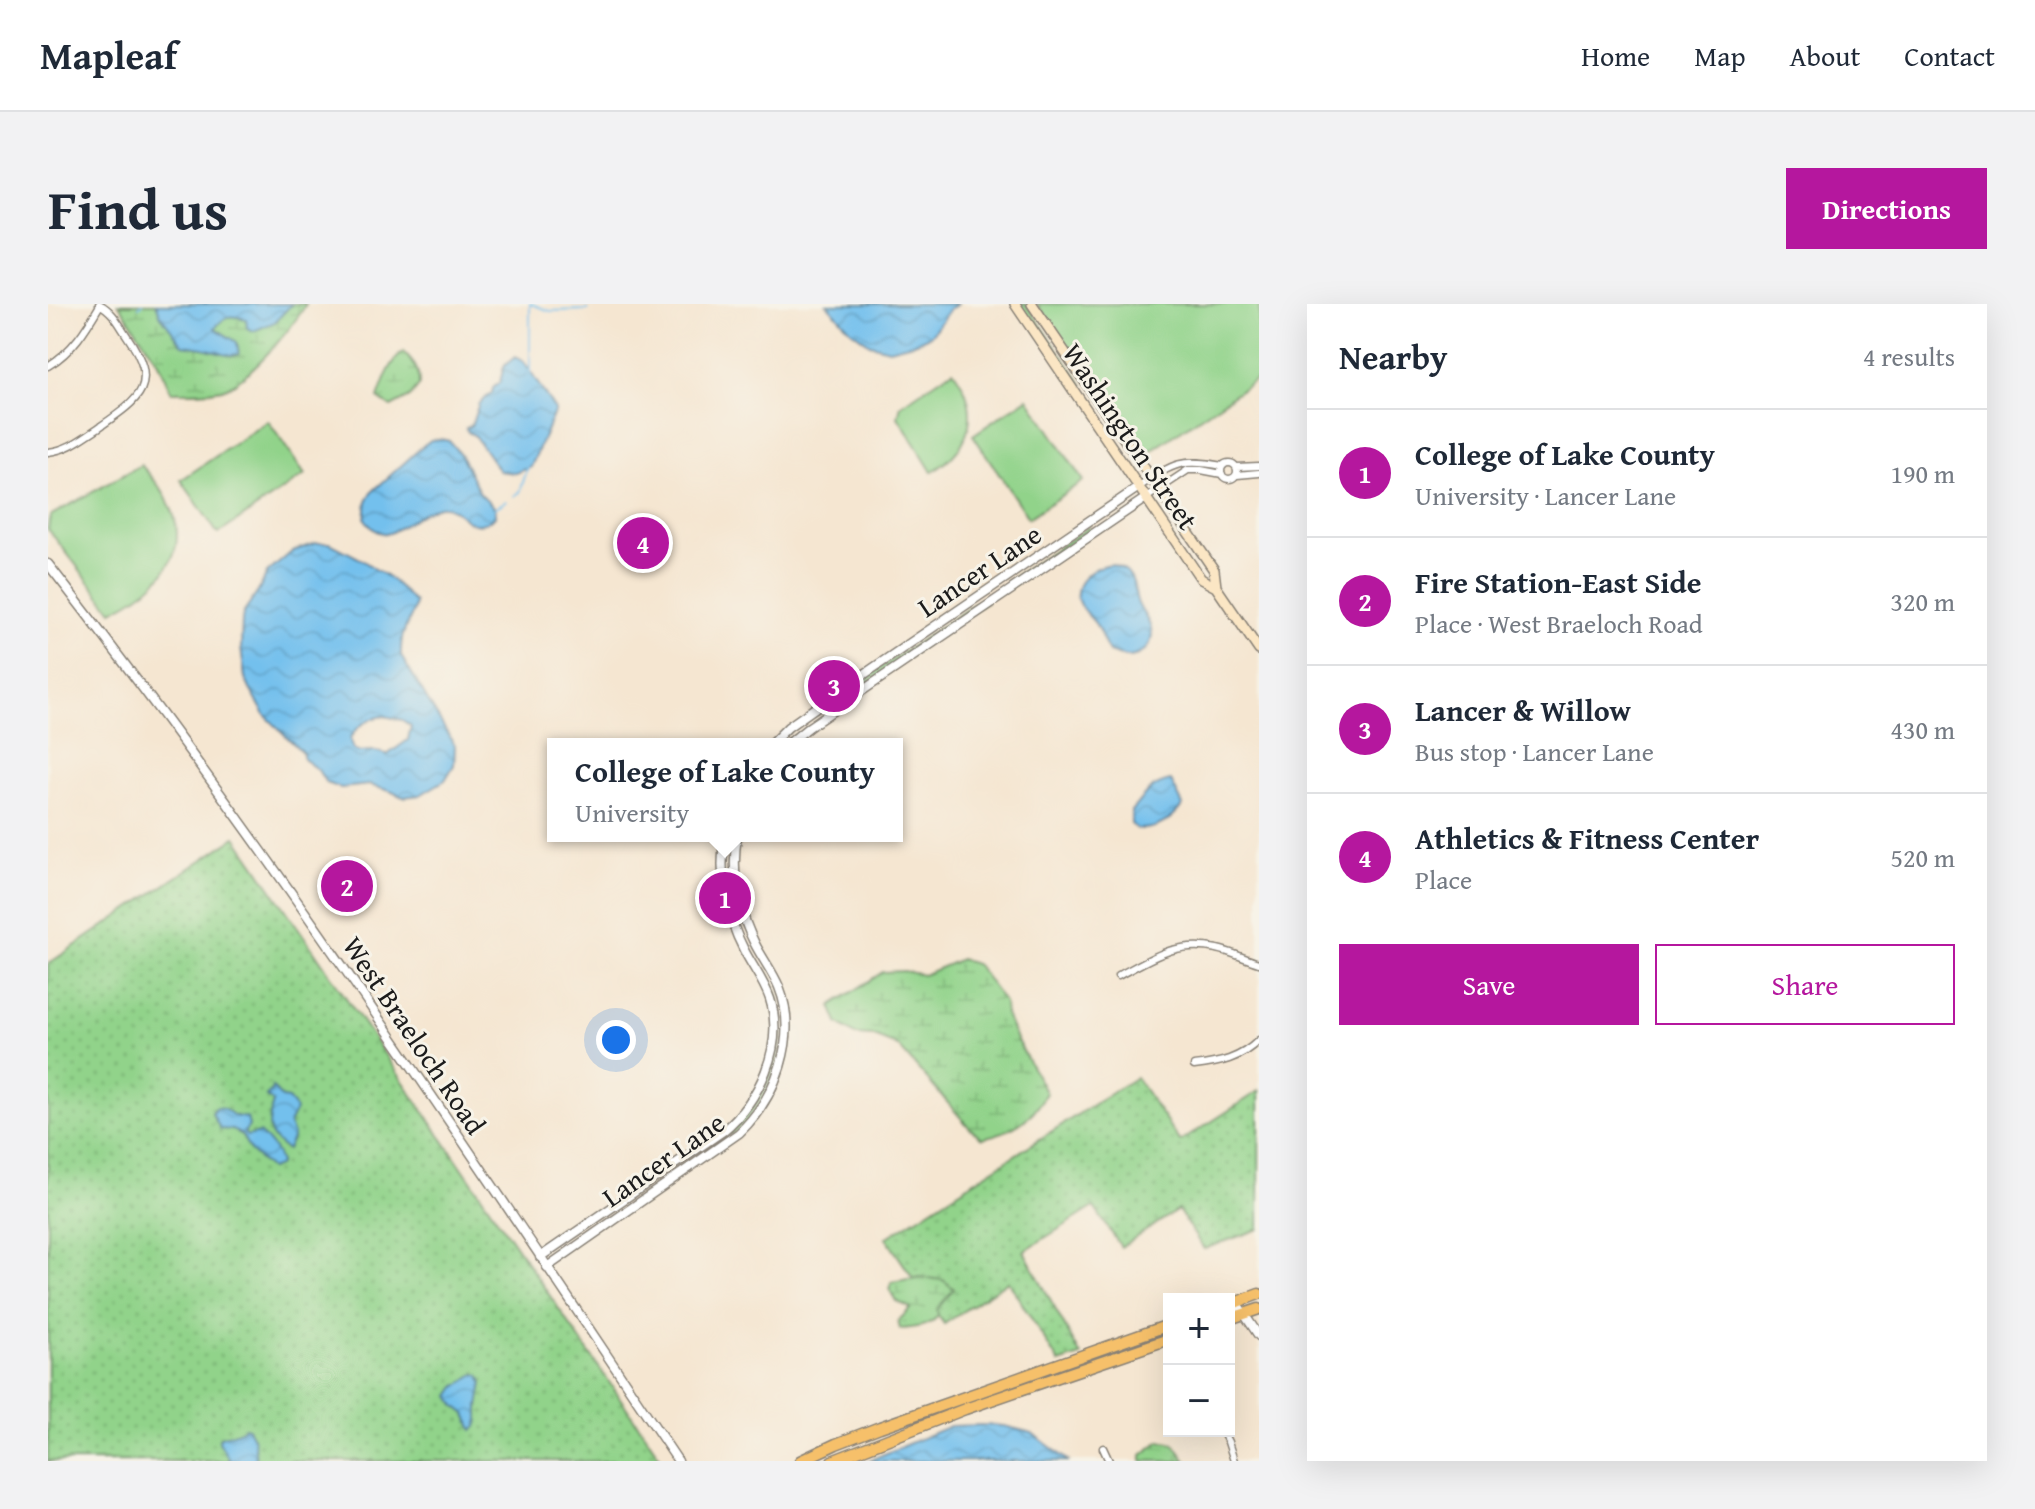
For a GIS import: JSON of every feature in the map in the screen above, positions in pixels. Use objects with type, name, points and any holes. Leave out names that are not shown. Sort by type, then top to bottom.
[{"type":"main road","name":"Washington Street","points":[[1015,304],[1201,579],[1216,587]]},
{"type":"main road","name":"Washington Street","points":[[1032,304],[1214,570],[1216,587],[1259,650]]},
{"type":"main road","points":[[1235,1303],[1259,1294]]},
{"type":"main road","points":[[1235,1317],[1259,1309]]},
{"type":"main road","points":[[800,1461],[880,1427],[1163,1327]]},
{"type":"main road","points":[[832,1461],[965,1409],[1163,1341]]},
{"type":"street","points":[[48,366],[68,352],[80,338],[100,304],[112,314],[140,355],[144,368],[142,388],[131,405],[74,444],[63,450],[48,452]]},
{"type":"street","name":"Lancer Lane","points":[[777,738],[809,712],[1167,469],[1184,462],[1259,466]]},
{"type":"street","points":[[1222,474],[1223,466]]},
{"type":"street","points":[[1237,467],[1237,475]]},
{"type":"street","name":"Lancer Lane","points":[[795,738],[1188,470],[1222,474],[1230,479],[1237,475],[1259,473]]},
{"type":"street","name":"West Braeloch Road","points":[[48,564],[255,841],[678,1461]]},
{"type":"street","name":"Lancer Lane","points":[[540,1257],[723,1131],[747,1107],[758,1088],[771,1050],[774,1014],[767,990],[743,949],[730,917],[723,881],[724,842]]},
{"type":"street","name":"Lancer Lane","points":[[547,1267],[739,1133],[758,1112],[774,1084],[784,1053],[785,1006],[779,987],[743,915],[735,881],[736,842]]},
{"type":"street","points":[[1118,976],[1165,951],[1193,946],[1218,949],[1259,963]]},
{"type":"street","points":[[1194,1066],[1233,1059],[1259,1040]]},
{"type":"street","points":[[1235,1306],[1259,1336]]},
{"type":"street","points":[[1225,1437],[1234,1461]]},
{"type":"street","points":[[1103,1448],[1109,1461]]},
{"type":"green space","points":[[119,304],[306,304],[256,365],[232,384],[210,391],[171,392],[158,363]]},
{"type":"green space","points":[[1020,304],[1026,304],[1084,386],[1082,388],[1044,341]]},
{"type":"green space","points":[[1037,304],[1259,304],[1259,377],[1144,456],[1065,348]]},
{"type":"green space","points":[[403,352],[416,367],[419,386],[410,397],[391,407],[378,398],[391,367]]},
{"type":"green space","points":[[953,370],[968,399],[969,426],[957,451],[932,472],[898,417],[901,405]]},
{"type":"green space","points":[[1028,398],[1083,481],[1028,518],[973,435]]},
{"type":"green space","points":[[268,421],[305,475],[218,534],[181,480]]},
{"type":"green space","points":[[141,465],[171,508],[177,528],[176,547],[169,565],[155,582],[112,611],[48,529],[50,516]]},
{"type":"green space","points":[[1088,527],[1091,531],[1010,586],[1007,582]]},
{"type":"green space","points":[[983,598],[986,602],[840,702],[837,697]]},
{"type":"green space","points":[[236,837],[663,1461],[48,1461],[48,964]]},
{"type":"green space","points":[[961,959],[977,965],[1004,1002],[1005,1014],[1015,1037],[1046,1093],[1020,1124],[982,1138],[898,1046],[874,1036],[855,1035],[838,1023],[831,1006],[883,972],[904,971],[923,975]]},
{"type":"green space","points":[[766,971],[776,992],[781,1014],[782,1036],[778,1059],[761,1101],[731,1135],[728,1131],[756,1097],[774,1058],[776,1016],[772,995],[762,974]]},
{"type":"green space","points":[[1136,1077],[1180,1142],[1259,1091],[1259,1229],[1204,1249],[1178,1210],[1121,1247],[1094,1207],[1024,1251],[1081,1356],[1059,1363],[1008,1281],[944,1324],[886,1238]]},
{"type":"green space","points":[[919,1277],[943,1280],[954,1289],[937,1309],[938,1316],[930,1323],[900,1329],[898,1321],[911,1308],[896,1301],[889,1289],[892,1282]]},
{"type":"green space","points":[[1160,1441],[1174,1444],[1186,1461],[1142,1461],[1142,1455]]},
{"type":"water","points":[[156,304],[292,304],[275,322],[254,331],[247,328],[246,319],[232,316],[223,320],[215,328],[237,342],[239,354],[231,355],[183,345],[161,316]]},
{"type":"water","points":[[827,304],[957,304],[931,335],[889,349],[870,344],[851,330]]},
{"type":"water","points":[[515,357],[524,362],[555,410],[531,467],[516,473],[499,471],[466,428],[471,426],[479,403],[500,382],[504,366]]},
{"type":"water","points":[[440,439],[449,441],[461,455],[480,493],[495,508],[495,516],[485,522],[471,523],[454,510],[439,506],[390,533],[375,530],[365,519],[367,501],[372,492],[424,445]]},
{"type":"water","points":[[316,543],[330,543],[393,581],[415,603],[403,636],[401,656],[455,746],[454,765],[445,780],[420,795],[403,797],[369,785],[341,788],[326,783],[318,770],[303,759],[303,753],[265,715],[250,689],[245,678],[241,648],[243,614],[267,573],[293,551]],"holes":[[[385,716],[411,726],[408,740],[387,755],[375,751],[358,752],[353,748],[350,738],[365,722]]]},
{"type":"water","points":[[1110,564],[1130,575],[1138,605],[1151,629],[1149,644],[1133,656],[1124,657],[1109,652],[1097,626],[1082,609],[1077,596],[1085,577]]},
{"type":"water","points":[[1171,781],[1183,805],[1163,823],[1137,829],[1131,824],[1131,811],[1153,788]]},
{"type":"water","points":[[272,1087],[282,1098],[288,1099],[296,1110],[289,1124],[293,1136],[287,1150],[271,1135],[273,1102],[266,1096]]},
{"type":"water","points":[[215,1107],[247,1118],[249,1126],[244,1133],[247,1136],[259,1133],[266,1139],[277,1154],[278,1166],[270,1169],[250,1151],[242,1135],[220,1129],[212,1113]]},
{"type":"water","points":[[475,1374],[480,1375],[483,1383],[479,1420],[473,1430],[466,1414],[450,1396],[456,1387]]},
{"type":"water","points":[[950,1426],[1004,1426],[1032,1433],[1069,1461],[868,1461]]},
{"type":"water","points":[[248,1428],[254,1439],[256,1461],[230,1461],[219,1438]]},
{"type":"waterway","points":[[139,307],[143,304]]},
{"type":"waterway","points":[[530,304],[530,373]]},
{"type":"waterway","points":[[531,304],[550,311],[588,310]]},
{"type":"waterway","points":[[514,496],[520,492],[528,466]]},
{"type":"waterway","points":[[495,508],[506,501]]},
{"type":"place","name":"Athletics & Fitness Center","points":[[643,543]]},
{"type":"place","name":"Lancer & Willow","points":[[834,686]]},
{"type":"place","name":"Fire Station-East Side","points":[[347,886]]},
{"type":"place","name":"College of Lake County","points":[[725,898]]}]
